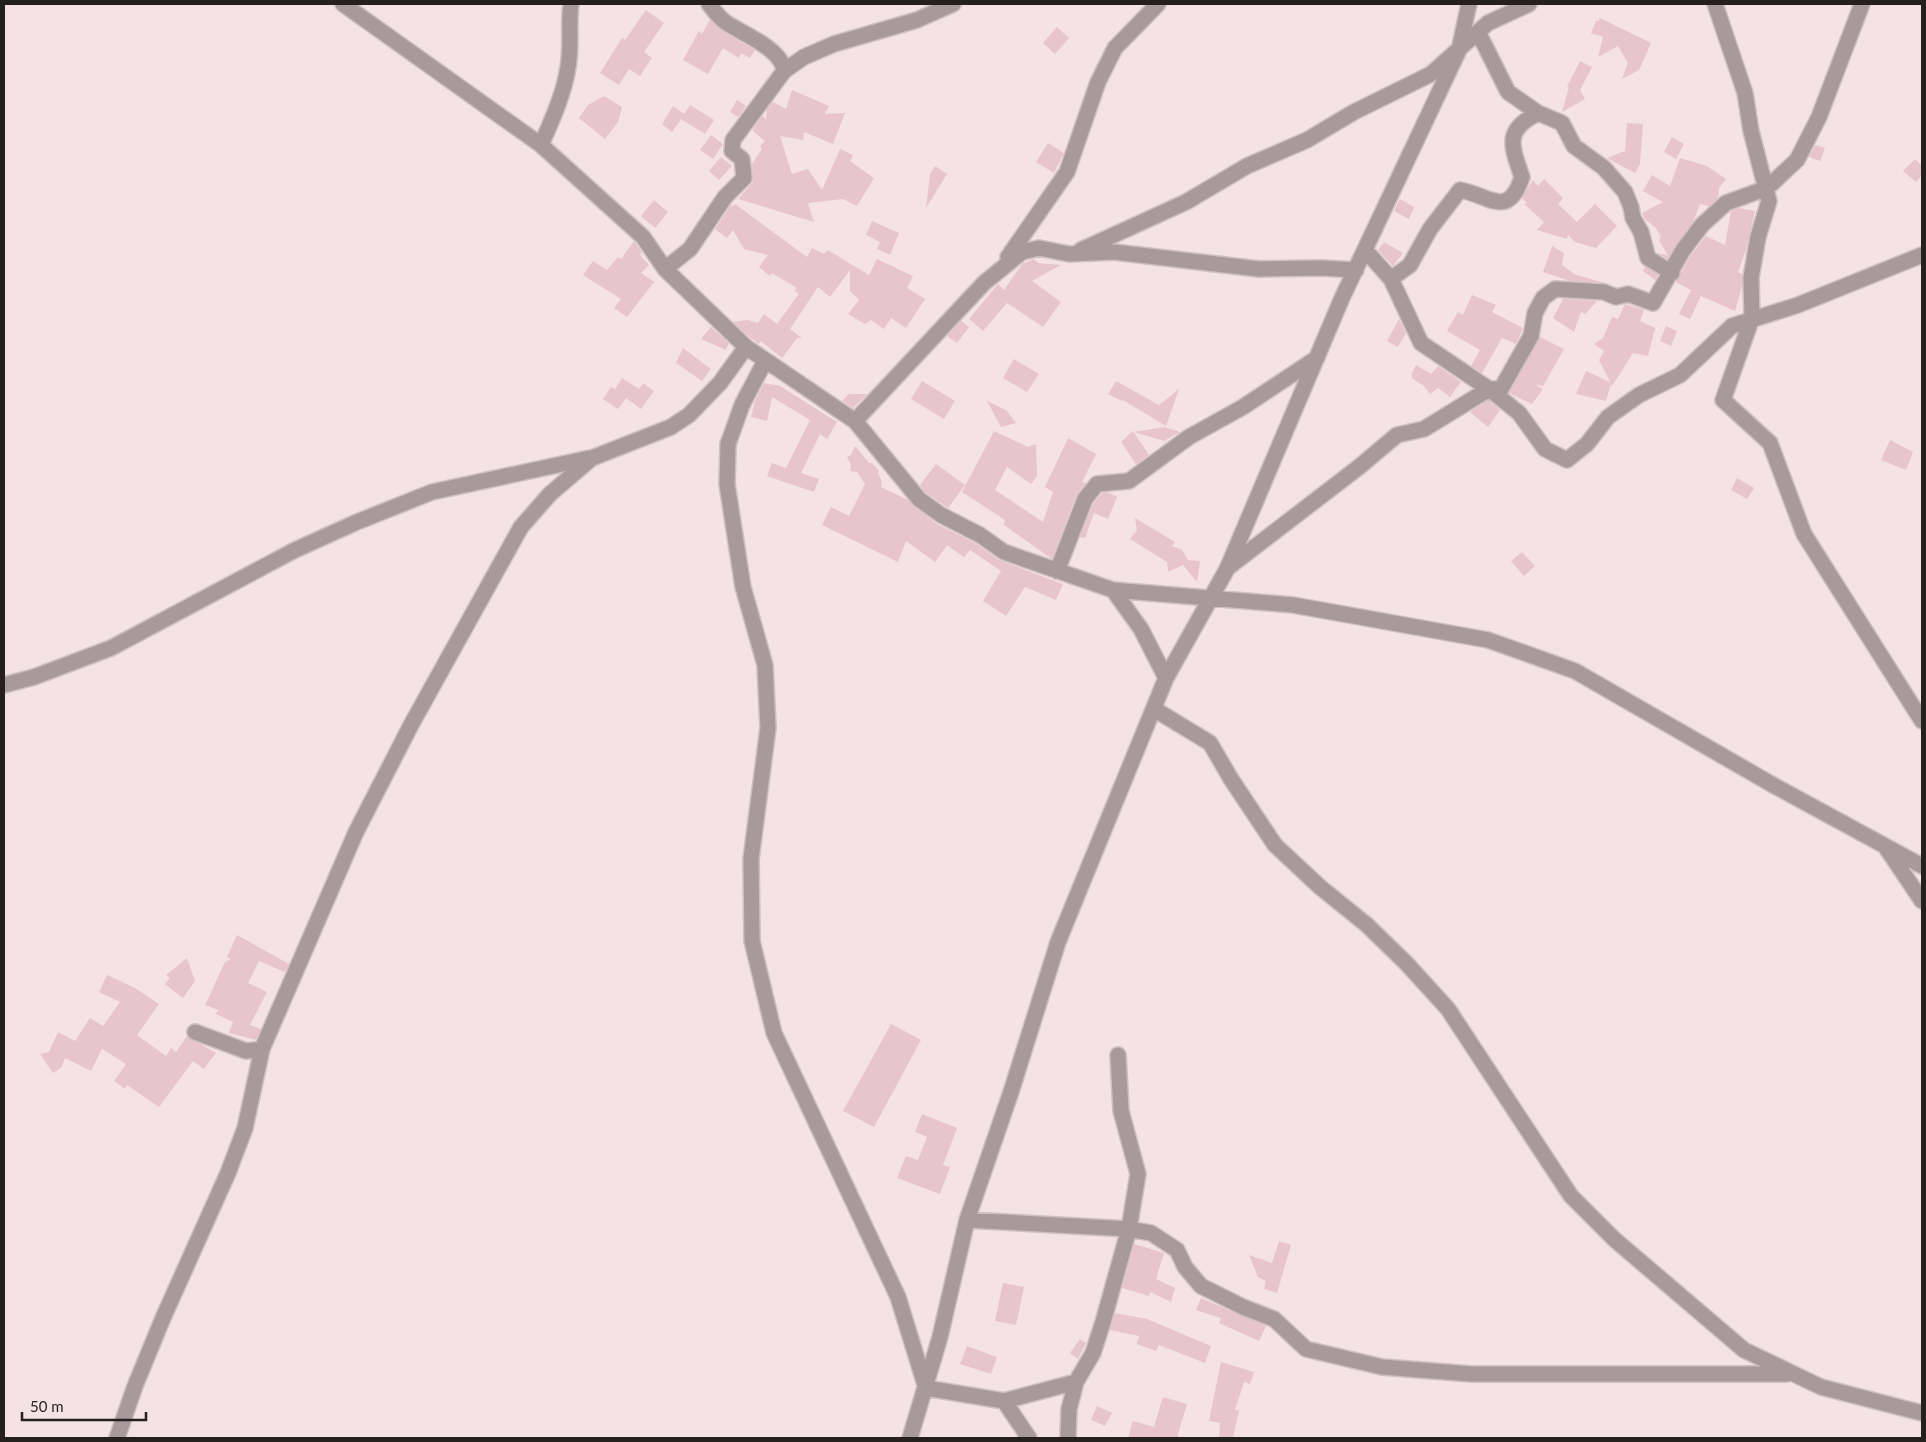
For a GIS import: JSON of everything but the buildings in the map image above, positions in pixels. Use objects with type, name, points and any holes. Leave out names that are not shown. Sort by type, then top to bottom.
[{"type":"street","points":[[343,4],[541,145],[643,237],[665,270],[746,348],[855,422],[919,499],[941,515],[980,535],[1004,552],[1113,590],[1292,605],[1488,640],[1567,668],[1772,785],[1922,866]]},
{"type":"street","points":[[541,145],[556,112],[569,66],[568,25],[571,4]]},
{"type":"street","points":[[709,4],[727,24],[762,44],[776,55],[784,65],[784,71]]},
{"type":"street","points":[[665,270],[690,249],[725,197],[744,178],[742,160],[732,151],[733,140],[784,71],[804,57],[834,44],[916,20],[954,4]]},
{"type":"street","points":[[997,272],[1067,172],[1098,82],[1114,48],[1158,4]]},
{"type":"street","points":[[910,1438],[926,1388],[966,1220],[1011,1092],[1058,942],[1166,678],[1227,569],[1356,270],[1459,50],[1469,4]]},
{"type":"street","points":[[1070,254],[1161,214],[1247,166],[1307,140],[1354,112],[1430,74],[1478,32],[1517,4]]},
{"type":"street","points":[[1504,14],[1529,4]]},
{"type":"street","points":[[1715,4],[1745,92],[1751,131],[1769,201],[1758,237],[1751,278],[1752,318],[1723,400],[1770,443],[1804,534],[1922,721]]},
{"type":"street","points":[[1227,569],[1359,468],[1397,435],[1424,429],[1489,389],[1501,389],[1531,336],[1535,313],[1543,298],[1555,289],[1604,292],[1616,297],[1628,294],[1653,303],[1672,273],[1683,250],[1698,231],[1726,203],[1767,188],[1797,160],[1819,117],[1862,4]]},
{"type":"street","points":[[1478,32],[1508,92],[1538,113],[1562,123],[1574,146],[1616,179],[1632,207],[1633,218],[1642,232],[1648,258],[1672,273]]},
{"type":"street","points":[[1391,279],[1410,265],[1430,229],[1460,190],[1497,203],[1504,202],[1512,197],[1522,178],[1514,153],[1513,139],[1515,128],[1523,120],[1538,113]]},
{"type":"street","points":[[855,422],[922,347],[984,283],[1022,252],[1039,248],[1070,254],[1114,252],[1259,269],[1322,268],[1356,270]]},
{"type":"street","points":[[1366,251],[1391,279],[1421,343],[1489,389],[1519,413],[1545,449],[1567,460],[1587,444],[1608,416],[1639,395],[1680,375],[1732,326],[1752,318],[1798,305],[1922,255]]},
{"type":"street","points":[[4,685],[34,677],[111,648],[295,550],[357,522],[432,492],[592,458],[671,427],[689,415],[720,383],[746,348]]},
{"type":"street","points":[[1057,571],[1085,499],[1097,484],[1129,481],[1189,437],[1243,407],[1317,358]]},
{"type":"street","points":[[765,362],[742,405],[728,444],[727,484],[743,586],[765,665],[768,728],[751,859],[752,941],[774,1032],[898,1297],[926,1388]]},
{"type":"street","points":[[117,1438],[162,1318],[235,1155],[245,1128],[262,1049],[356,832],[411,726],[521,527],[550,494],[592,458]]},
{"type":"street","points":[[1113,590],[1141,629],[1166,678]]},
{"type":"street","points":[[1154,709],[1210,743],[1231,779],[1275,845],[1320,887],[1367,925],[1407,964],[1448,1010],[1571,1196],[1614,1239],[1711,1324],[1744,1350],[1821,1387],[1922,1413]]},
{"type":"street","points":[[1884,845],[1922,901]]},
{"type":"street","points":[[195,1032],[246,1051],[262,1049]]},
{"type":"street","points":[[1068,1438],[1069,1409],[1076,1382],[1093,1353],[1129,1229],[1138,1174],[1121,1111],[1118,1055]]},
{"type":"street","points":[[966,1220],[1129,1229],[1151,1233],[1177,1250],[1185,1267],[1201,1286],[1243,1308],[1274,1318],[1306,1350],[1382,1367],[1471,1374],[1791,1374]]},
{"type":"street","points":[[926,1388],[1004,1401],[1076,1382]]},
{"type":"street","points":[[1004,1401],[1029,1438]]}]
